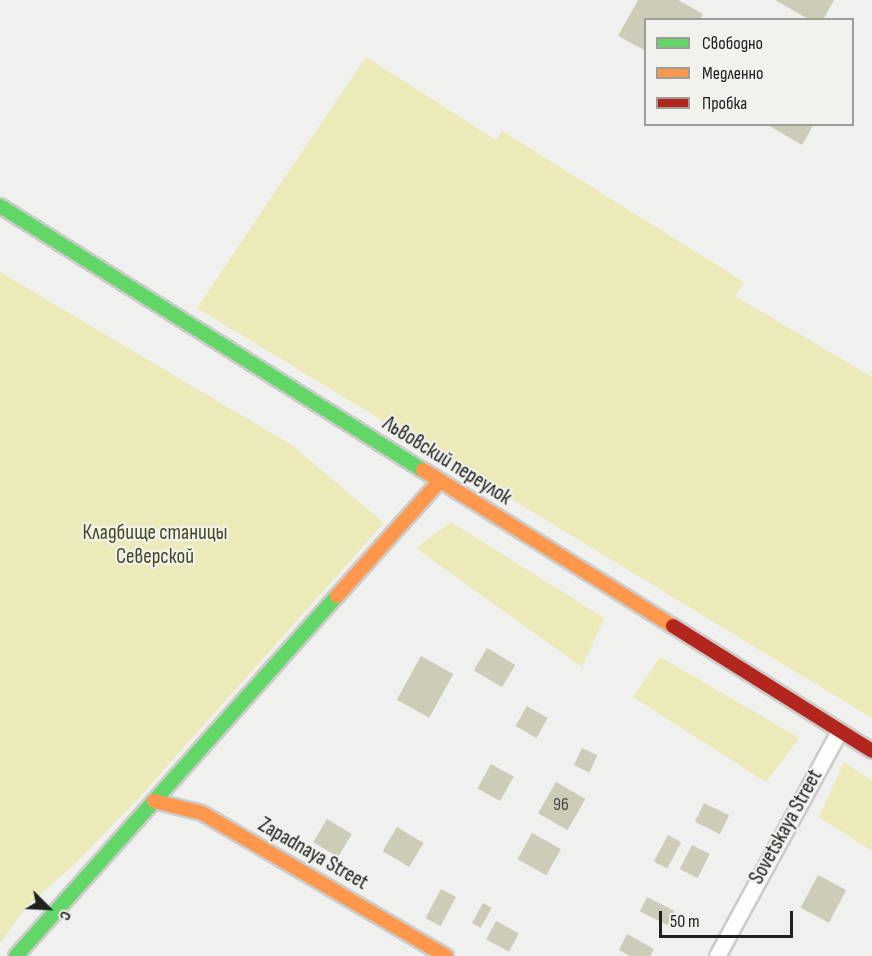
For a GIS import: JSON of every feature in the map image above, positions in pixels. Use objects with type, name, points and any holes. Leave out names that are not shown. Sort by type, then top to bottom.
[{"type":"main road","name":"Львовский переулок","points":[[0,206],[872,751]]},
{"type":"main road","points":[[16,956],[440,482]]},
{"type":"main road","name":"Zapadnaya Street","points":[[154,801],[202,813],[446,956]]},
{"type":"street","name":"Sovetskaya Street","points":[[717,956],[839,731]]},
{"type":"green space","points":[[366,57],[496,140],[502,131],[744,282],[735,296],[872,377],[872,718],[197,308]]},
{"type":"green space","name":"Кладбище станицы Северской","points":[[0,272],[293,446],[384,523],[137,800],[78,861],[27,906],[0,943]]},
{"type":"green space","points":[[451,522],[604,618],[582,667],[416,548]]},
{"type":"green space","points":[[660,657],[799,738],[766,782],[633,697]]},
{"type":"green space","points":[[844,762],[872,781],[872,851],[819,817]]},
{"type":"building","points":[[638,0],[678,0],[703,14],[701,18],[644,18],[644,50],[618,36]]},
{"type":"building","points":[[775,0],[834,0],[824,18],[806,18]]},
{"type":"building","points":[[769,126],[813,126],[802,145]]},
{"type":"building","points":[[487,648],[515,665],[502,687],[474,670]]},
{"type":"building","points":[[421,656],[453,674],[429,718],[397,700]]},
{"type":"building","points":[[527,706],[548,718],[536,738],[516,726]]},
{"type":"building","points":[[582,748],[597,755],[589,772],[574,765]]},
{"type":"building","points":[[491,764],[514,777],[500,801],[477,788]]},
{"type":"building","points":[[556,782],[585,799],[567,830],[538,813]]},
{"type":"building","points":[[704,803],[729,815],[720,834],[695,822]]},
{"type":"building","points":[[327,819],[352,834],[338,857],[313,842]]},
{"type":"building","points":[[397,827],[424,843],[409,867],[383,851]]},
{"type":"building","points":[[532,833],[561,849],[546,875],[517,859]]},
{"type":"building","points":[[668,835],[681,842],[667,869],[654,861]]},
{"type":"building","points":[[692,845],[710,854],[698,878],[680,869]]},
{"type":"building","points":[[818,875],[846,890],[829,923],[801,908]]},
{"type":"building","points":[[441,889],[456,897],[441,926],[426,918]]},
{"type":"building","points":[[647,897],[675,911],[667,925],[640,911]]},
{"type":"building","points":[[483,903],[492,908],[481,928],[472,923]]},
{"type":"building","points":[[496,921],[519,933],[509,952],[486,940]]},
{"type":"building","points":[[627,934],[654,949],[650,956],[630,956],[619,950]]},
{"type":"traffic: fast","points":[[0,206],[423,470]]},
{"type":"traffic: fast","points":[[16,956],[337,596]]},
{"type":"traffic: slow","points":[[423,470],[673,626]]},
{"type":"traffic: slow","points":[[337,596],[440,481]]},
{"type":"traffic: slow","points":[[154,801],[202,813],[446,956]]},
{"type":"traffic: jam","points":[[673,626],[872,751]]}]
